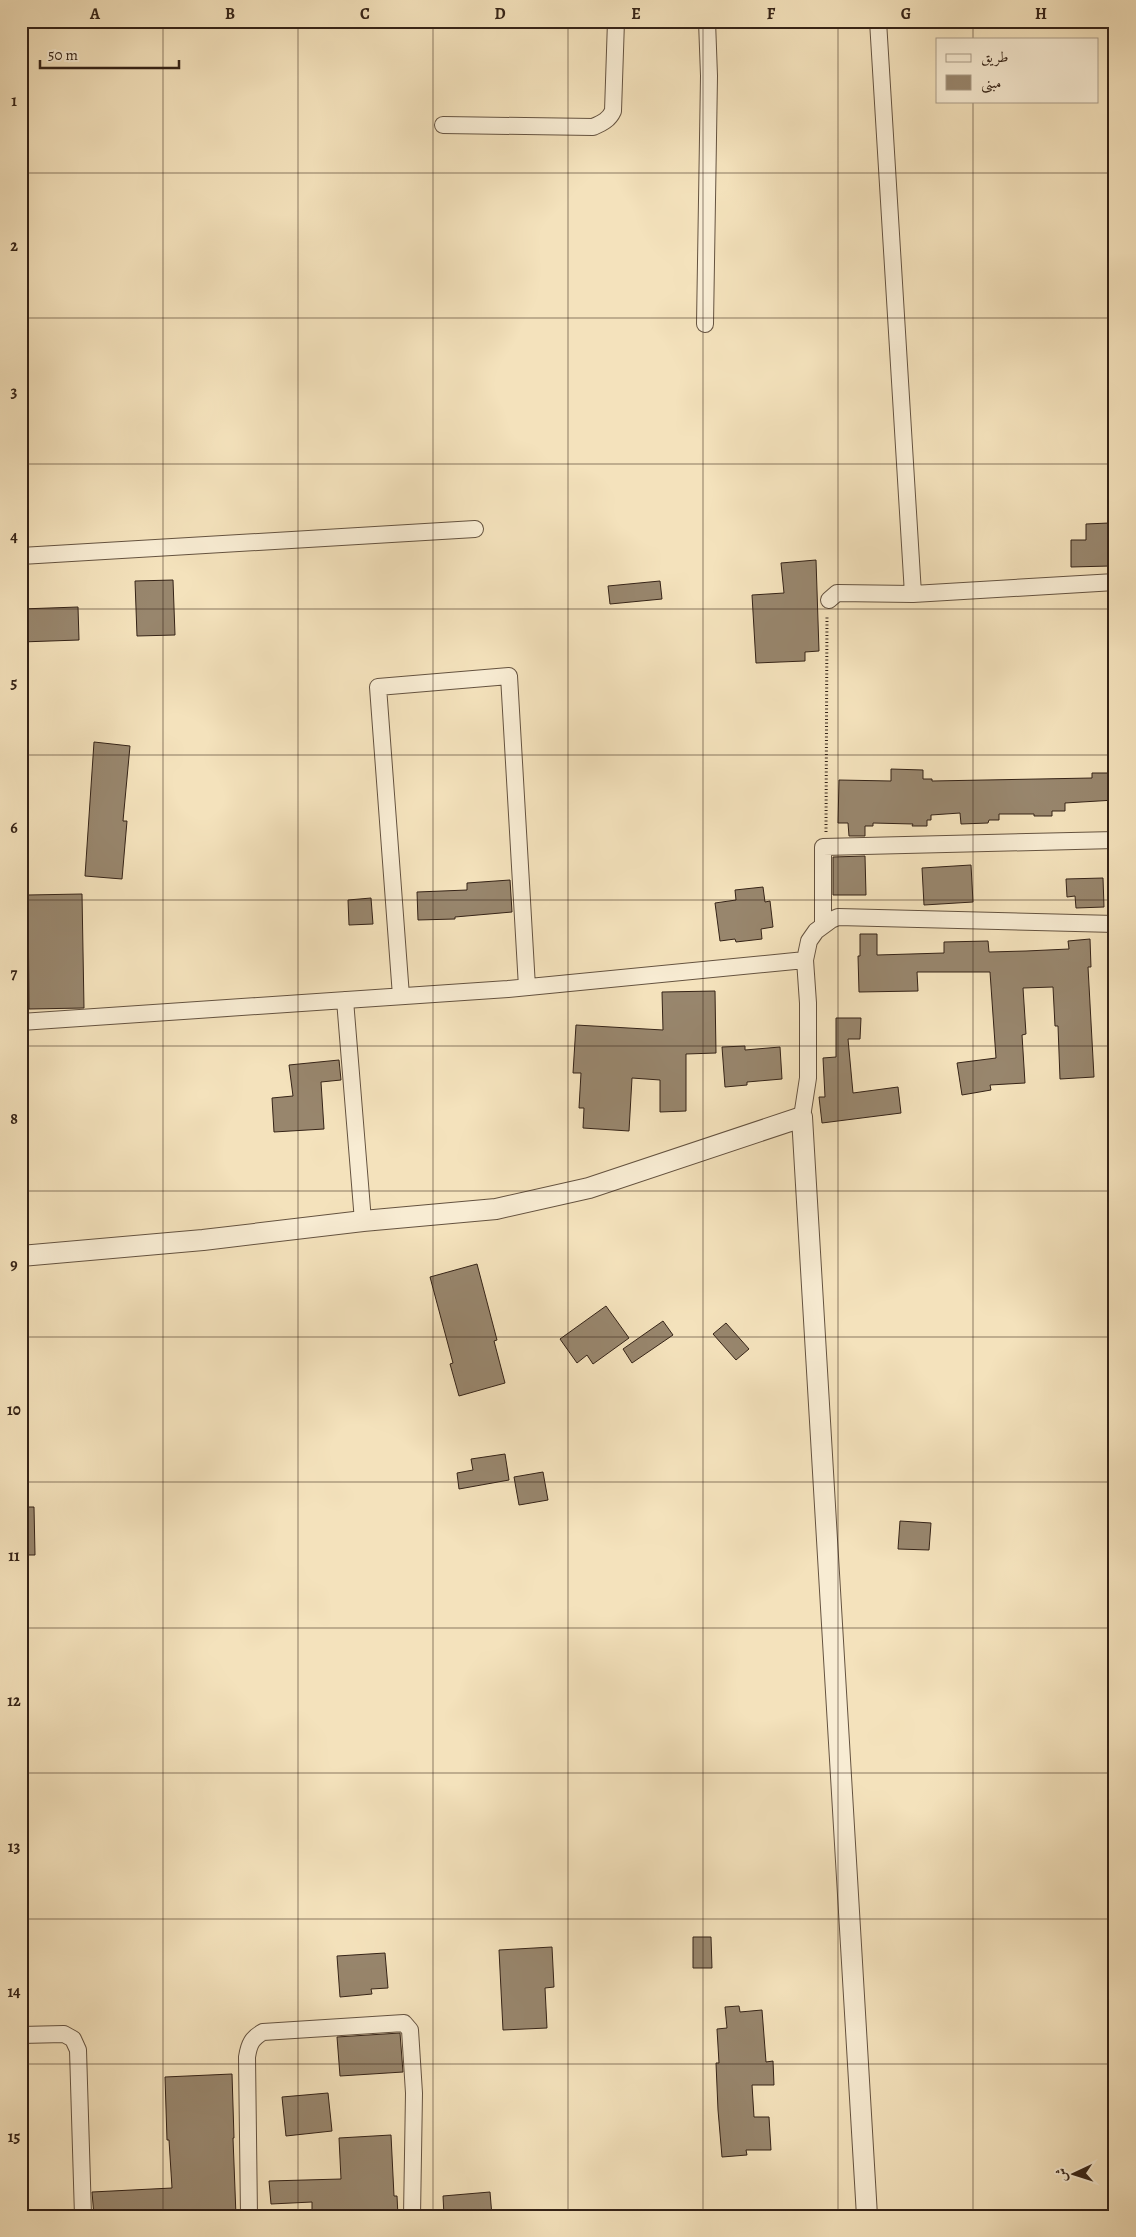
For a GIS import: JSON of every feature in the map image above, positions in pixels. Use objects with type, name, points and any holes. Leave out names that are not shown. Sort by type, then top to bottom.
[{"type":"street","points":[[443,125],[593,127],[603,122],[610,117],[613,111],[616,21]]},
{"type":"street","points":[[705,324],[709,76],[707,21]]},
{"type":"street","points":[[878,21],[914,594]]},
{"type":"street","points":[[21,556],[475,529]]},
{"type":"street","points":[[829,600],[837,593],[914,594],[1115,582]]},
{"type":"street","points":[[401,996],[378,687],[509,676],[527,987]]},
{"type":"street","points":[[823,924],[823,847],[1115,840]]},
{"type":"street","points":[[867,2216],[802,1117],[808,1078],[808,1003],[805,960],[809,941],[823,924],[838,917],[1115,924]]},
{"type":"street","points":[[21,1022],[527,987],[805,960]]},
{"type":"street","points":[[345,1000],[363,1221]]},
{"type":"street","points":[[21,1256],[203,1240],[363,1221],[496,1209],[590,1188],[802,1117]]},
{"type":"street","points":[[249,2216],[247,2056],[249,2045],[255,2037],[263,2032],[404,2023],[410,2030],[414,2093],[412,2216]]},
{"type":"street","points":[[21,2035],[64,2034],[72,2039],[78,2050],[83,2216]]},
{"type":"path","points":[[823,847],[825,840],[827,608],[829,600]]},
{"type":"building","points":[[1109,523],[1110,566],[1071,567],[1071,540],[1086,540],[1086,524]]},
{"type":"building","points":[[816,560],[819,651],[805,652],[805,661],[756,663],[752,595],[784,593],[781,563]]},
{"type":"building","points":[[173,580],[175,635],[137,636],[135,581]]},
{"type":"building","points":[[660,581],[662,599],[610,604],[608,586]]},
{"type":"building","points":[[78,607],[79,640],[21,642],[21,609]]},
{"type":"building","points":[[94,742],[130,746],[123,821],[127,821],[122,879],[85,876]]},
{"type":"building","points":[[891,769],[923,770],[923,779],[932,779],[932,781],[1092,778],[1092,773],[1115,773],[1115,800],[1065,803],[1065,811],[1052,811],[1052,816],[999,814],[999,820],[989,820],[988,823],[961,824],[960,813],[931,815],[931,820],[927,820],[927,826],[873,823],[873,826],[865,826],[865,836],[849,836],[848,823],[838,823],[839,780],[891,781]]},
{"type":"building","points":[[865,856],[866,895],[833,895],[833,857]]},
{"type":"building","points":[[971,865],[973,902],[924,905],[922,868]]},
{"type":"building","points":[[1103,878],[1104,907],[1076,908],[1075,896],[1067,897],[1066,879]]},
{"type":"building","points":[[510,880],[512,912],[455,917],[455,919],[418,920],[417,892],[467,890],[467,883]]},
{"type":"building","points":[[763,887],[765,902],[770,901],[773,927],[761,929],[762,939],[736,942],[735,939],[720,941],[715,903],[736,900],[735,890]]},
{"type":"building","points":[[82,894],[84,1008],[29,1009],[28,895]]},
{"type":"building","points":[[371,898],[373,924],[349,925],[348,900]]},
{"type":"building","points":[[860,934],[877,934],[877,955],[944,953],[944,942],[988,941],[989,952],[1069,949],[1068,941],[1090,939],[1091,967],[1088,967],[1094,1077],[1060,1079],[1058,1026],[1055,1026],[1053,987],[1023,988],[1026,1034],[1022,1035],[1025,1083],[990,1085],[991,1090],[962,1095],[957,1063],[996,1058],[990,972],[917,972],[918,991],[859,992],[858,956],[860,956]]},
{"type":"building","points":[[715,991],[716,1053],[686,1054],[686,1111],[660,1112],[660,1080],[632,1078],[629,1131],[583,1128],[584,1108],[579,1108],[581,1073],[573,1073],[576,1025],[663,1030],[662,992]]},
{"type":"building","points":[[836,1018],[861,1018],[860,1039],[848,1039],[853,1093],[898,1087],[901,1113],[822,1123],[819,1097],[825,1097],[823,1058],[836,1057]]},
{"type":"building","points":[[745,1046],[745,1050],[780,1047],[782,1079],[747,1082],[747,1085],[725,1087],[722,1047]]},
{"type":"building","points":[[339,1060],[341,1080],[321,1082],[324,1129],[274,1132],[272,1098],[293,1096],[289,1065]]},
{"type":"building","points":[[477,1264],[497,1340],[494,1341],[505,1383],[459,1396],[450,1364],[453,1363],[430,1277]]},
{"type":"building","points":[[606,1306],[629,1338],[593,1364],[587,1355],[577,1363],[560,1339]]},
{"type":"building","points":[[663,1321],[673,1335],[632,1363],[623,1349]]},
{"type":"building","points":[[726,1323],[749,1349],[736,1360],[713,1334]]},
{"type":"building","points":[[505,1454],[509,1480],[459,1489],[457,1473],[473,1470],[471,1459]]},
{"type":"building","points":[[543,1472],[548,1500],[519,1505],[514,1477]]},
{"type":"building","points":[[21,1507],[34,1507],[35,1555],[21,1555]]},
{"type":"building","points":[[900,1521],[931,1523],[929,1550],[898,1549]]},
{"type":"building","points":[[693,1937],[711,1937],[712,1968],[693,1968]]},
{"type":"building","points":[[552,1947],[554,1987],[545,1988],[547,2028],[503,2030],[499,1950]]},
{"type":"building","points":[[385,1953],[388,1988],[371,1989],[372,1994],[340,1997],[337,1956]]},
{"type":"building","points":[[739,2006],[740,2012],[762,2010],[766,2062],[773,2061],[774,2085],[752,2085],[754,2117],[769,2117],[771,2150],[746,2150],[747,2155],[722,2157],[716,2063],[719,2063],[717,2029],[727,2028],[725,2007]]},
{"type":"building","points":[[400,2033],[403,2072],[340,2076],[337,2037]]},
{"type":"building","points":[[232,2074],[236,2216],[94,2216],[92,2192],[172,2188],[169,2140],[167,2140],[165,2077]]},
{"type":"building","points":[[328,2093],[332,2131],[286,2136],[282,2097]]},
{"type":"building","points":[[391,2135],[394,2196],[397,2196],[398,2216],[312,2216],[312,2202],[271,2204],[269,2181],[341,2179],[339,2138]]},
{"type":"building","points":[[490,2192],[492,2216],[444,2216],[443,2196]]}]
